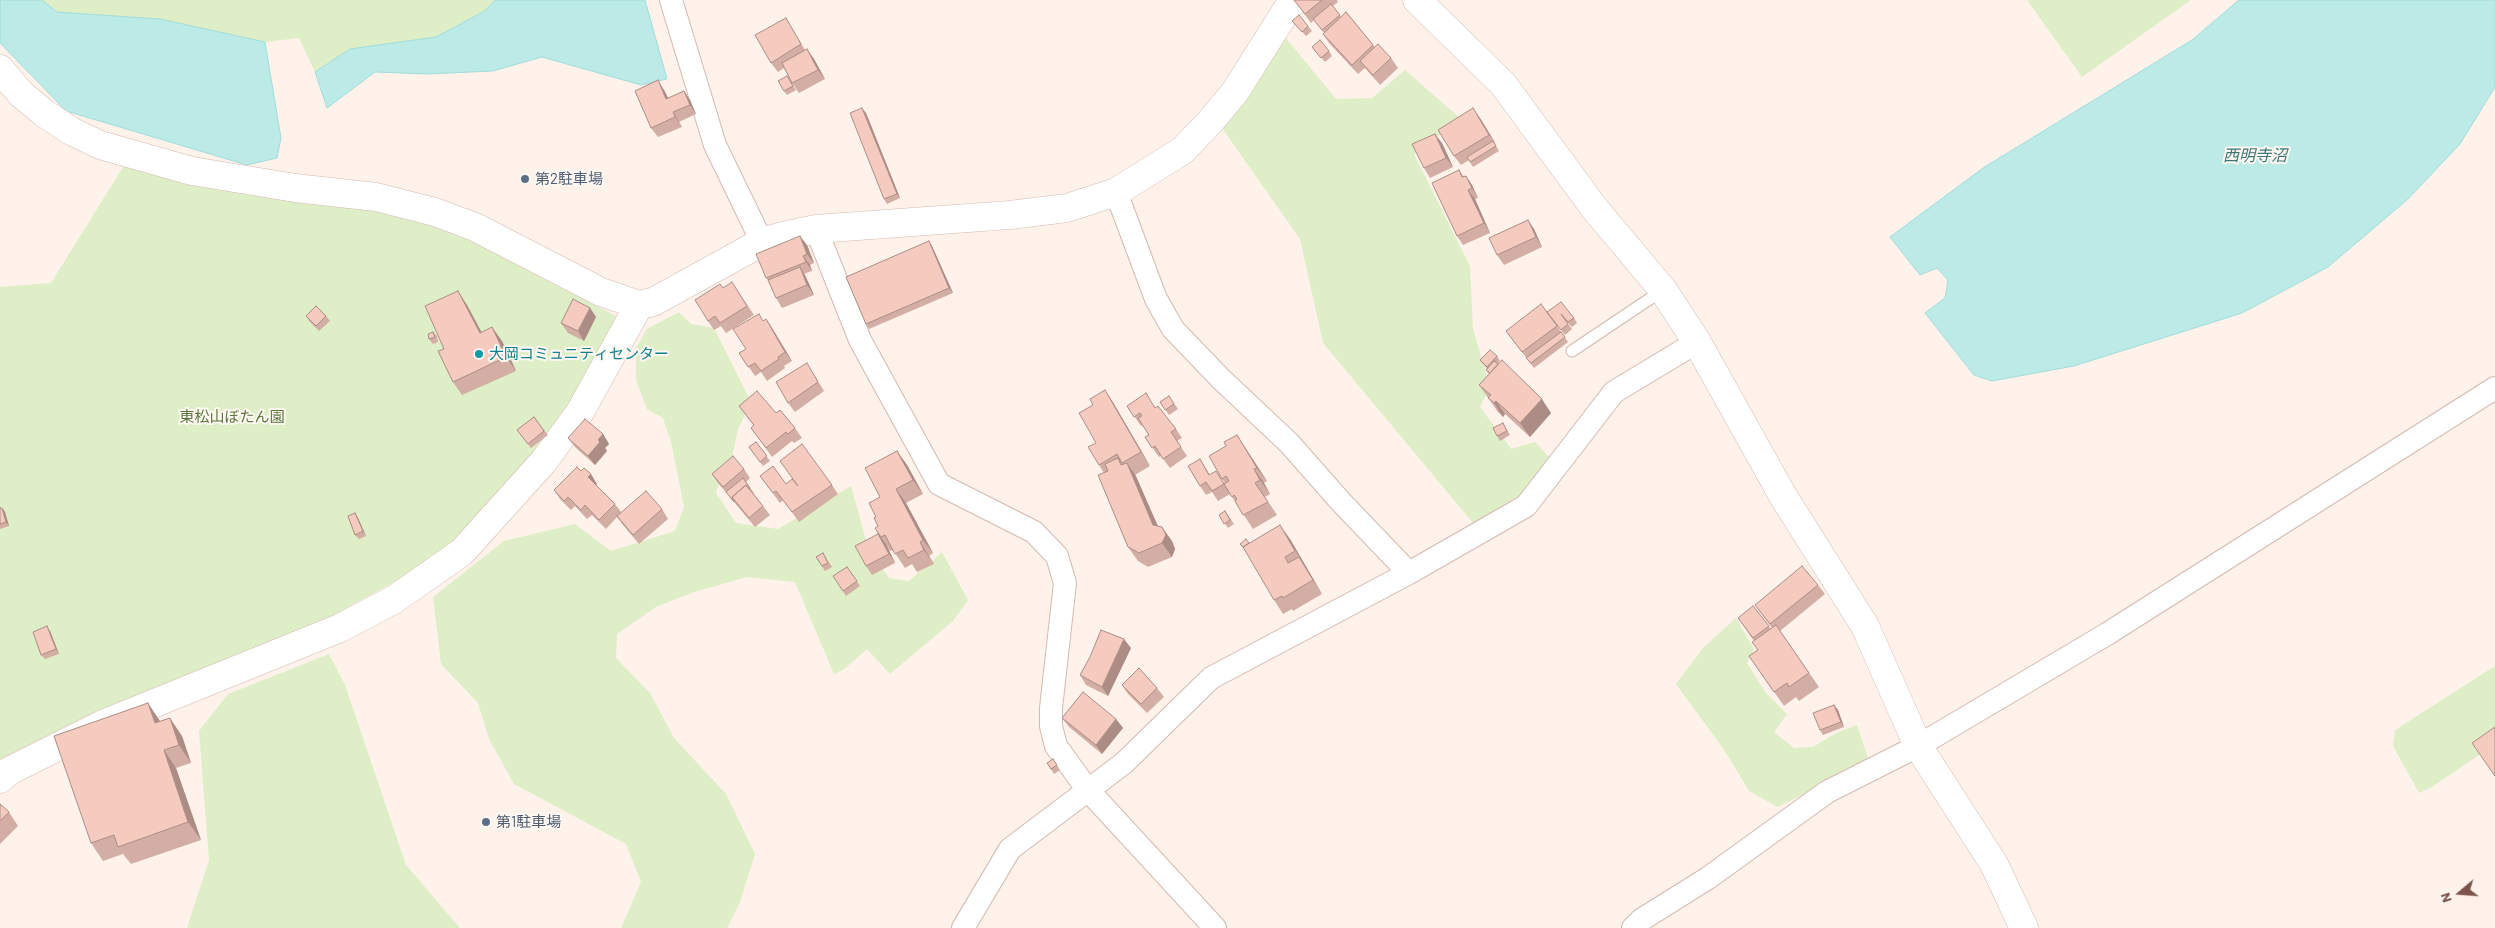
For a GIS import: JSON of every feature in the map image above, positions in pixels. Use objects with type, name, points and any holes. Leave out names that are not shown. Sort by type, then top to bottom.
[{"type":"street","points":[[671,0],[715,145],[762,242]]},
{"type":"street","points":[[0,69],[21,94],[44,113],[71,131],[100,145],[192,171],[295,188],[376,197],[435,212],[475,227],[601,292],[639,305],[653,302],[762,242],[816,229],[1010,216],[1067,208],[1116,192],[1182,151],[1208,123],[1235,92],[1294,0]]},
{"type":"street","points":[[1417,0],[1503,84],[1595,209],[1663,290],[1697,342],[1783,496],[1866,626],[1918,746],[1994,864],[2024,928]]},
{"type":"street","points":[[1116,192],[1156,299],[1173,329],[1221,379],[1289,443],[1341,502],[1409,573]]},
{"type":"street","points":[[816,229],[860,340],[939,484],[1034,532],[1057,556],[1066,584],[1051,726],[1056,746],[1086,789],[1216,928]]},
{"type":"street","points":[[0,779],[9,771],[103,724],[340,628],[395,599],[462,552],[544,461],[580,412],[639,305]]},
{"type":"street","points":[[963,928],[1010,849],[1086,789],[1124,763],[1211,678],[1409,573],[1526,506],[1614,392],[1697,342]]},
{"type":"street","points":[[1633,928],[1641,920],[1708,878],[1827,792],[1918,746],[2106,634],[2495,388]]},
{"type":"lane","points":[[1572,351],[1663,290]]},
{"type":"green space","points":[[42,0],[495,0],[485,11],[436,37],[358,48],[315,72],[299,38],[265,42],[160,19],[57,12]]},
{"type":"green space","points":[[2027,0],[2191,0],[2082,77]]},
{"type":"green space","points":[[1286,38],[1336,99],[1372,98],[1405,70],[1461,119],[1414,154],[1470,266],[1473,329],[1490,387],[1480,407],[1511,449],[1535,442],[1550,458],[1529,490],[1473,523],[1323,343],[1300,239],[1222,128]]},
{"type":"green space","name":"東松山ぼたん園","points":[[125,164],[372,210],[426,224],[469,240],[616,316],[617,323],[567,416],[458,540],[424,566],[352,605],[332,619],[102,712],[0,761],[0,287],[51,283]]},
{"type":"green space","points":[[679,312],[691,324],[714,328],[751,402],[738,429],[731,463],[720,480],[716,493],[736,523],[778,529],[851,486],[869,551],[889,578],[909,581],[942,552],[968,600],[953,621],[890,674],[867,649],[843,670],[834,674],[795,582],[747,577],[694,592],[656,607],[617,634],[616,658],[650,693],[674,738],[726,794],[755,854],[740,902],[727,928],[621,928],[641,882],[626,844],[514,784],[489,739],[478,703],[441,664],[433,597],[504,541],[575,524],[611,551],[675,531],[684,507],[671,442],[663,418],[647,409],[636,380],[636,348],[647,329]]},
{"type":"green space","points":[[1736,618],[1754,649],[1747,663],[1765,692],[1787,714],[1774,732],[1794,748],[1813,747],[1836,733],[1857,725],[1869,761],[1778,807],[1749,791],[1725,751],[1676,684],[1703,648]]},
{"type":"green space","points":[[329,654],[345,685],[406,865],[460,928],[187,928],[209,860],[199,731],[228,694]]},
{"type":"green space","points":[[2495,666],[2495,744],[2432,787],[2419,793],[2393,746],[2395,730]]},
{"type":"water","points":[[0,0],[42,0],[57,12],[160,19],[265,42],[281,138],[277,158],[247,165],[66,111],[0,43]]},
{"type":"water","points":[[495,0],[645,0],[667,79],[641,85],[542,57],[493,71],[427,74],[375,72],[327,108],[315,72],[350,49],[436,37],[485,11]]},
{"type":"water","name":"西明寺沼","points":[[2239,0],[2495,0],[2495,87],[2460,144],[2408,199],[2328,267],[2242,313],[2074,366],[1992,381],[1974,375],[1925,313],[1945,298],[1948,280],[1937,268],[1920,275],[1890,237],[1983,168],[2192,40]]},
{"type":"building","points":[[1294,0],[1322,0],[1305,14]]},
{"type":"building","points":[[1331,4],[1340,15],[1322,30],[1313,19]]},
{"type":"building","points":[[1346,12],[1373,45],[1352,65],[1323,34]]},
{"type":"building","points":[[1299,15],[1308,26],[1302,32],[1292,21]]},
{"type":"building","points":[[786,18],[801,44],[771,63],[755,35]]},
{"type":"building","points":[[1320,40],[1329,51],[1321,58],[1312,47]]},
{"type":"building","points":[[1378,44],[1391,58],[1373,75],[1360,61]]},
{"type":"building","points":[[807,49],[818,70],[792,83],[782,63]]},
{"type":"building","points":[[787,76],[793,86],[784,91],[778,81]]},
{"type":"building","points":[[658,80],[666,99],[684,91],[690,105],[673,112],[675,117],[651,128],[635,91]]},
{"type":"building","points":[[862,108],[897,194],[884,199],[850,113]]},
{"type":"building","points":[[1473,108],[1489,135],[1454,156],[1438,130]]},
{"type":"building","points":[[1435,134],[1446,158],[1424,168],[1412,144]]},
{"type":"building","points":[[1493,141],[1496,146],[1470,162],[1467,157]]},
{"type":"building","points":[[1459,170],[1462,177],[1466,176],[1472,188],[1468,190],[1484,223],[1457,236],[1432,183]]},
{"type":"building","points":[[1528,220],[1536,237],[1497,255],[1489,238]]},
{"type":"building","points":[[800,236],[807,254],[803,256],[806,262],[766,278],[756,254]]},
{"type":"building","points":[[929,241],[949,288],[866,324],[846,277]]},
{"type":"building","points":[[800,267],[807,285],[776,298],[768,280]]},
{"type":"building","points":[[732,282],[747,306],[720,323],[715,316],[708,321],[695,300],[720,284],[723,288]]},
{"type":"building","name":"大岡コミュニティセンター","points":[[458,291],[480,333],[492,327],[506,357],[453,382],[438,351],[444,349],[425,306]]},
{"type":"building","points":[[573,299],[590,308],[578,331],[561,323]]},
{"type":"building","points":[[1561,302],[1574,318],[1568,322],[1561,314],[1568,324],[1561,330],[1547,312]]},
{"type":"building","points":[[1541,304],[1557,326],[1522,352],[1506,331]]},
{"type":"building","points":[[316,306],[326,316],[316,326],[306,316]]},
{"type":"building","points":[[759,314],[763,321],[766,319],[785,352],[778,357],[779,359],[761,371],[755,363],[748,367],[739,353],[746,349],[733,329]]},
{"type":"building","points":[[433,332],[435,337],[429,339],[428,334]]},
{"type":"building","points":[[1561,332],[1565,337],[1531,363],[1526,358]]},
{"type":"building","points":[[1490,350],[1497,356],[1487,367],[1480,360]]},
{"type":"building","points":[[1502,360],[1542,399],[1520,423],[1496,401],[1494,403],[1488,398],[1491,395],[1479,385]]},
{"type":"building","points":[[1494,361],[1498,364],[1490,373],[1486,370]]},
{"type":"building","points":[[807,363],[818,382],[788,403],[776,382]]},
{"type":"building","points":[[1105,390],[1141,452],[1122,463],[1117,454],[1099,465],[1088,447],[1096,443],[1079,413],[1093,405],[1090,399]]},
{"type":"building","points":[[757,391],[776,413],[780,410],[795,428],[788,434],[786,432],[766,448],[751,428],[754,425],[739,406]]},
{"type":"building","points":[[1146,393],[1155,408],[1158,406],[1176,429],[1171,432],[1181,447],[1163,459],[1155,446],[1152,448],[1145,437],[1149,435],[1138,418],[1142,416],[1140,413],[1134,417],[1127,406]]},
{"type":"building","points":[[1169,396],[1174,404],[1165,410],[1160,402]]},
{"type":"building","points":[[534,417],[544,431],[528,444],[517,430]]},
{"type":"building","points":[[585,419],[603,434],[598,440],[600,442],[588,456],[568,438]]},
{"type":"building","points":[[1503,423],[1507,431],[1497,436],[1493,428]]},
{"type":"building","points":[[1237,435],[1257,468],[1254,469],[1260,480],[1255,483],[1268,502],[1243,515],[1235,501],[1237,499],[1234,495],[1232,497],[1224,484],[1229,481],[1226,476],[1222,479],[1209,456],[1226,446],[1224,442]]},
{"type":"building","points":[[756,442],[767,456],[760,462],[749,447]]},
{"type":"building","points":[[802,444],[832,485],[792,512],[776,491],[773,493],[760,476],[773,466],[786,484],[792,479],[798,486],[780,461]]},
{"type":"building","points":[[897,451],[913,480],[896,489],[923,540],[920,542],[924,550],[908,558],[903,550],[895,554],[885,535],[881,537],[875,528],[878,526],[874,518],[876,517],[869,503],[880,497],[865,468]]},
{"type":"building","points":[[733,456],[744,469],[723,487],[712,474]]},
{"type":"building","points":[[1118,458],[1121,465],[1127,463],[1153,525],[1162,527],[1166,535],[1162,543],[1139,553],[1128,547],[1098,475],[1108,471],[1105,464]]},
{"type":"building","points":[[1200,459],[1209,475],[1216,471],[1224,484],[1212,491],[1206,482],[1200,486],[1188,466]]},
{"type":"building","points":[[577,467],[581,471],[584,468],[591,474],[588,477],[615,504],[599,520],[585,505],[581,510],[568,497],[564,501],[554,490]]},
{"type":"building","points":[[743,478],[750,488],[746,485],[732,497],[734,502],[726,492]]},
{"type":"building","points":[[746,485],[763,506],[749,518],[732,497]]},
{"type":"building","points":[[646,491],[662,509],[633,535],[617,516]]},
{"type":"building","points":[[0,508],[2,508],[6,522],[0,524]]},
{"type":"building","points":[[1225,511],[1230,520],[1224,524],[1219,515]]},
{"type":"building","points":[[355,513],[363,531],[355,535],[348,516]]},
{"type":"building","points":[[1280,525],[1295,551],[1285,557],[1288,563],[1299,557],[1313,580],[1283,598],[1282,596],[1274,600],[1243,547]]},
{"type":"building","points":[[878,534],[889,554],[866,566],[855,546]]},
{"type":"building","points":[[1246,539],[1249,543],[1243,547],[1240,544]]},
{"type":"building","points":[[823,553],[828,563],[822,566],[816,557]]},
{"type":"building","points":[[1802,566],[1818,585],[1770,624],[1755,605]]},
{"type":"building","points":[[847,567],[857,581],[843,591],[833,576]]},
{"type":"building","points":[[1753,606],[1769,626],[1753,638],[1738,618]]},
{"type":"building","points":[[1776,625],[1809,673],[1789,687],[1787,683],[1774,692],[1749,656],[1758,650],[1752,642]]},
{"type":"building","points":[[47,626],[56,649],[41,655],[33,632]]},
{"type":"building","points":[[1101,630],[1124,639],[1102,687],[1080,675]]},
{"type":"building","points":[[1139,668],[1157,688],[1141,704],[1122,685]]},
{"type":"building","points":[[1083,692],[1116,719],[1096,745],[1062,718]]},
{"type":"building","points":[[148,703],[155,723],[170,718],[179,745],[164,750],[188,822],[118,847],[114,835],[91,843],[54,736]]},
{"type":"building","points":[[1834,705],[1841,722],[1820,730],[1813,713]]},
{"type":"building","points":[[2495,727],[2495,776],[2472,743]]},
{"type":"building","points":[[1053,759],[1057,765],[1051,769],[1047,763]]},
{"type":"building","points":[[0,804],[9,812],[0,821]]},
{"type":"place","name":"第2駐車場","points":[[525,179]]},
{"type":"place","name":"大岡コミュニティセンター","points":[[479,354]]},
{"type":"place","name":"第1駐車場","points":[[486,822]]}]
